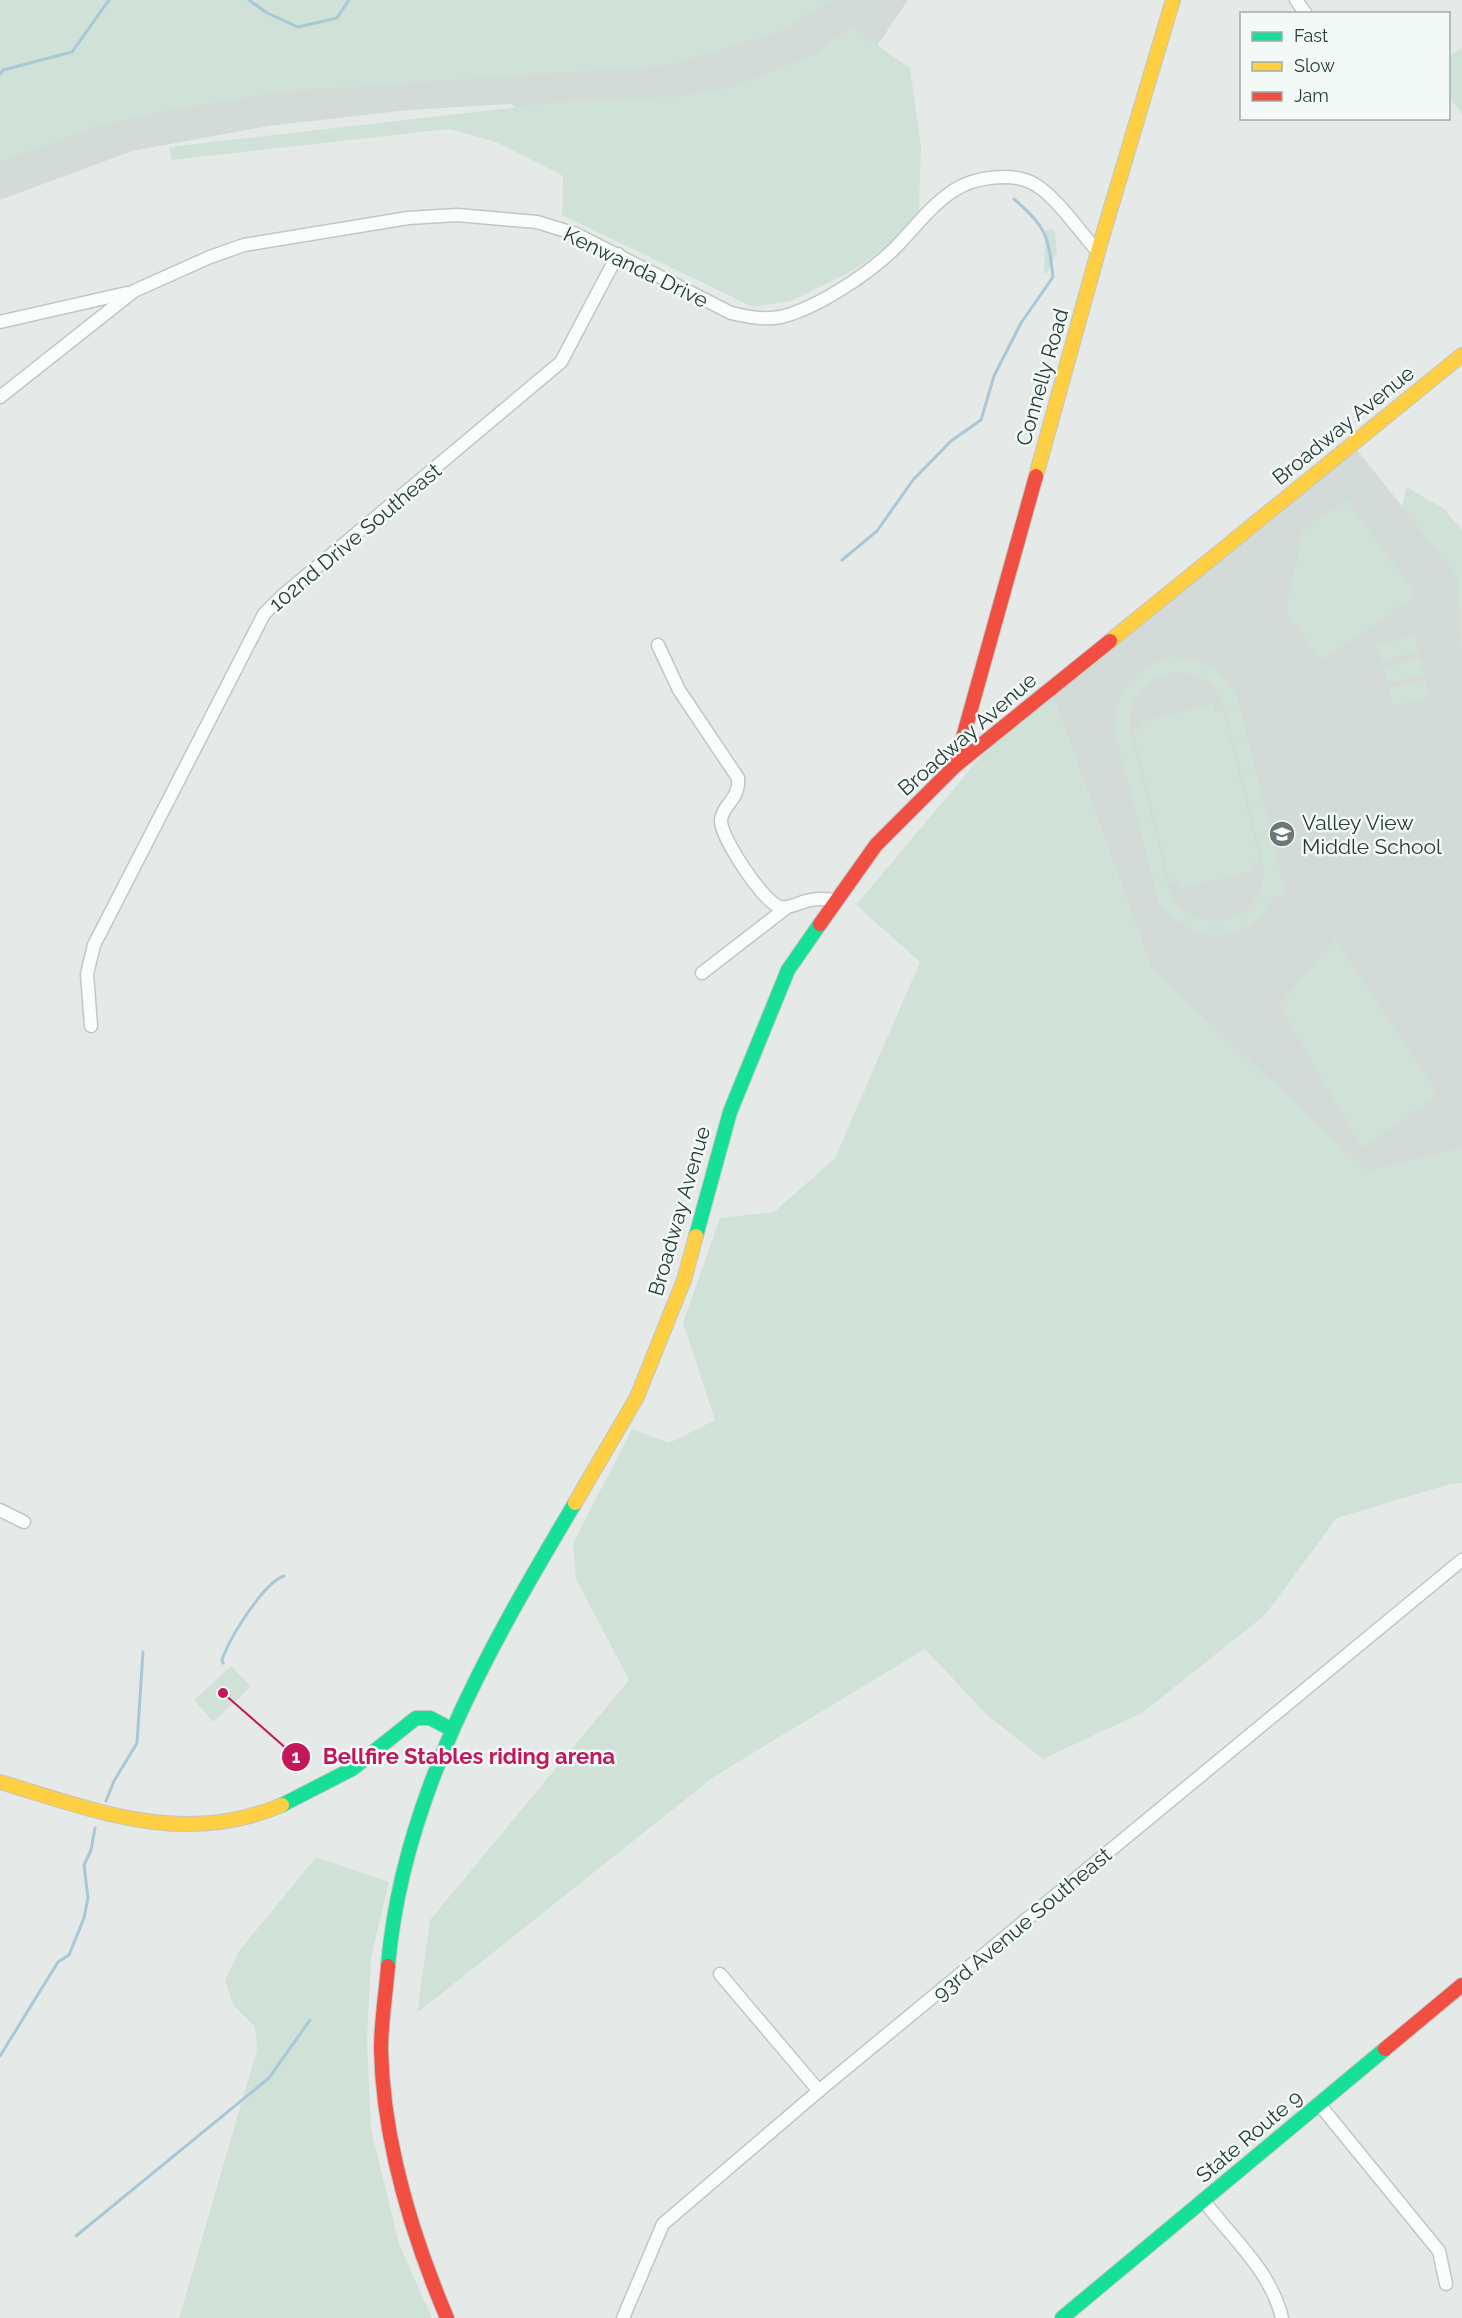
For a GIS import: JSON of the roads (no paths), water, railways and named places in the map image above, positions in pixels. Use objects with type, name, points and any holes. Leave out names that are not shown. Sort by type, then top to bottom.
[{"type":"street","name":"Connelly Road","points":[[955,766],[1098,252],[1173,0]]},
{"type":"street","name":"Kenwanda Drive","points":[[0,397],[134,291],[210,257],[244,245],[408,218],[457,215],[537,222],[576,234],[731,313],[754,319],[779,317],[804,310],[872,268],[954,190],[974,181],[1021,178],[1036,185],[1098,252]]},
{"type":"street","name":"102nd Drive Southeast","points":[[91,1026],[87,974],[94,945],[264,614],[282,596],[561,362],[618,254]]},
{"type":"street","points":[[0,322],[134,291]]},
{"type":"street","name":"Broadway Avenue","points":[[447,2318],[419,2252],[391,2146],[381,2048],[390,1940],[401,1880],[415,1826],[451,1729],[554,1538],[637,1397],[684,1280],[734,1101],[788,970],[876,844],[955,766],[1462,355]]},
{"type":"street","points":[[658,645],[679,690],[738,778],[739,789],[721,818],[726,838],[771,902],[786,908]]},
{"type":"street","points":[[702,973],[786,908],[811,900],[835,900]]},
{"type":"street","points":[[0,1509],[24,1522]]},
{"type":"street","name":"93rd Avenue Southeast","points":[[623,2318],[663,2224],[819,2091],[1462,1560]]},
{"type":"street","points":[[0,1782],[129,1818],[163,1825],[196,1826],[230,1822],[264,1812],[325,1784],[377,1751],[412,1720],[422,1717],[434,1720],[451,1729]]},
{"type":"street","points":[[720,1974],[819,2091]]},
{"type":"street","name":"State Route 9","points":[[1062,2318],[1462,1985]]},
{"type":"street","points":[[1319,2104],[1438,2251],[1446,2283]]},
{"type":"street","points":[[1203,2200],[1262,2271],[1277,2298],[1282,2318]]},
{"type":"waterway","points":[[0,74],[3,70],[72,52],[109,0]]},
{"type":"waterway","points":[[249,0],[267,13],[298,27],[337,18],[349,0]]},
{"type":"waterway","points":[[842,560],[877,531],[913,480],[951,441],[981,420],[994,376],[1021,323],[1053,277],[1044,233],[1040,225],[1014,199]]},
{"type":"waterway","points":[[223,1663],[222,1660],[239,1626],[257,1600],[266,1589],[284,1576]]},
{"type":"waterway","points":[[106,1801],[114,1781],[137,1743],[143,1652]]},
{"type":"waterway","points":[[0,2056],[58,1962],[69,1955],[84,1918],[88,1898],[84,1865],[91,1850],[95,1828]]},
{"type":"waterway","points":[[76,2236],[269,2078],[310,2020]]},
{"type":"place","name":"Valley View Middle School","points":[[1282,834]]},
{"type":"place","name":"Bellfire Stables riding arena","points":[[223,1693]]}]
